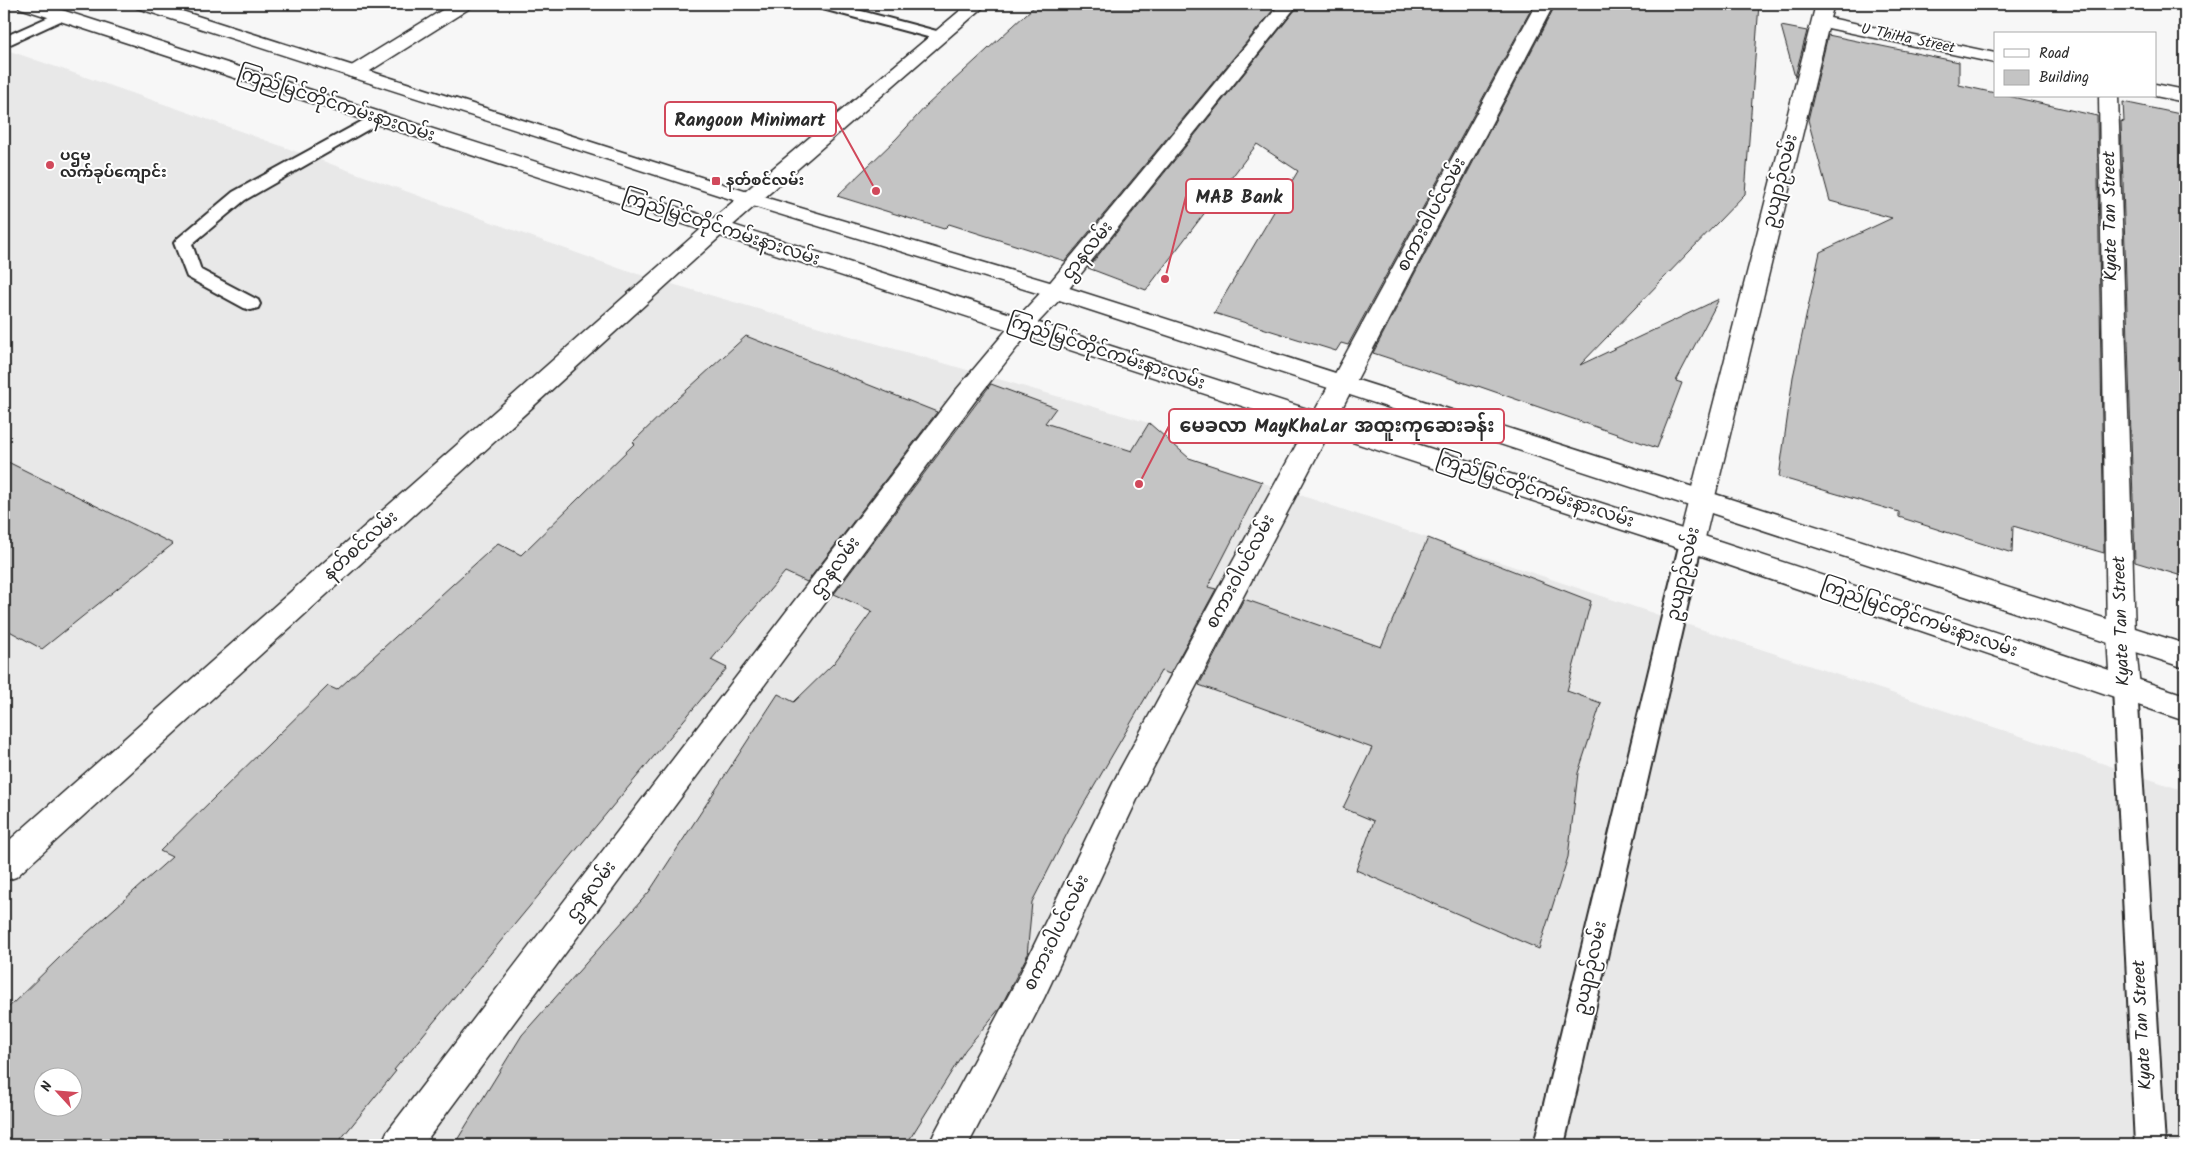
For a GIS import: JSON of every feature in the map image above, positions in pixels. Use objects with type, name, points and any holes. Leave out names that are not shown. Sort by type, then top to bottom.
[{"type":"street","name":"ကြည်မြင်တိုင်ကမ်းနားလမ်း","points":[[26,4],[1691,542],[2185,708]]},
{"type":"street","name":"ကြည်မြင်တိုင်ကမ်းနားလမ်း","points":[[143,4],[750,199],[1055,291],[1341,385],[2185,656]]},
{"type":"street","points":[[356,72],[464,4]]},
{"type":"street","points":[[750,199],[978,4]]},
{"type":"street","name":"ဌာနလမ်း","points":[[400,1145],[916,461],[1022,326],[1055,291],[1289,4]]},
{"type":"street","name":"စကားဝါပင်လမ်း","points":[[948,1145],[1032,986],[1130,781],[1545,4]]},
{"type":"street","name":"U ThiHa Street","points":[[1822,13],[1994,58]]},
{"type":"street","name":"ဥယျာဉ်လမ်း","points":[[1691,542],[1822,13]]},
{"type":"street","points":[[2156,90],[2185,96]]},
{"type":"street","name":"Kyate Tan Street","points":[[2108,98],[2121,635],[2125,688]]},
{"type":"street","name":"နတ်စင်လမ်း","points":[[4,866],[750,199]]},
{"type":"lane","points":[[820,4],[939,36]]},
{"type":"lane","points":[[4,43],[62,15]]},
{"type":"lane","points":[[251,304],[193,273],[183,244],[239,196],[377,118]]},
{"type":"lane","name":"ဥယျာဉ်လမ်း","points":[[1549,1145],[1691,542]]},
{"type":"lane","name":"Kyate Tan Street","points":[[2125,688],[2150,1145]]},
{"type":"shaded area","points":[[4,49],[187,112],[624,270],[1149,423],[1189,458],[2185,791],[2185,1145],[4,1145]]},
{"type":"building","points":[[1037,4],[1278,4],[1065,261],[949,224],[944,229],[837,196],[896,139],[927,105]]},
{"type":"building","points":[[1300,4],[1534,4],[1348,345],[1341,343],[1336,351],[1214,313],[1298,171],[1257,144],[1146,290],[1088,268]]},
{"type":"building","points":[[1556,4],[1759,4],[1745,194],[1580,365],[1719,299],[1676,381],[1682,383],[1657,448],[1478,386],[1373,353]]},
{"type":"building","points":[[1781,26],[1807,31],[1795,77]]},
{"type":"building","points":[[1828,35],[1959,62],[1959,85],[1994,93],[1994,98],[2017,98],[2097,116],[2104,553],[2013,526],[2012,553],[1899,517],[1899,512],[1779,477],[1793,377],[1820,252],[1892,218],[1830,201],[1808,120]]},
{"type":"building","points":[[2123,102],[2185,115],[2185,577],[2135,562],[2121,121],[2124,122]]},
{"type":"building","points":[[746,336],[937,412],[807,582],[785,572],[711,660],[727,668],[394,1070],[396,1071],[336,1145],[4,1145],[4,1012],[59,958],[172,857],[160,851],[328,686],[337,690],[498,543],[521,555],[635,443],[633,442]]},
{"type":"building","points":[[991,384],[1056,408],[1045,423],[1132,451],[1149,423],[1189,458],[1262,482],[1208,587],[1216,589],[1170,674],[1161,671],[1070,828],[1032,902],[1027,956],[1000,1008],[965,1050],[906,1145],[454,1145],[522,1035],[649,892],[778,694],[794,702],[834,663],[872,611],[834,594]]},
{"type":"building","points":[[4,460],[173,544],[42,649],[4,628]]},
{"type":"building","points":[[1428,538],[1591,601],[1567,691],[1601,703],[1578,773],[1568,857],[1539,949],[1356,870],[1374,821],[1343,808],[1372,748],[1199,685],[1244,599],[1381,647]]},
{"type":"place","name":"ပဌမ လက်ခုပ်ကျောင်း","points":[[50,165]]},
{"type":"place","name":"နတ်စင်လမ်း","points":[[716,181]]},
{"type":"place","name":"Rangoon Minimart","points":[[876,191]]},
{"type":"place","name":"MAB Bank","points":[[1165,279]]},
{"type":"place","name":"မေခလာ MayKhaLar အထူးကုဆေးခန်း","points":[[1139,484]]}]
